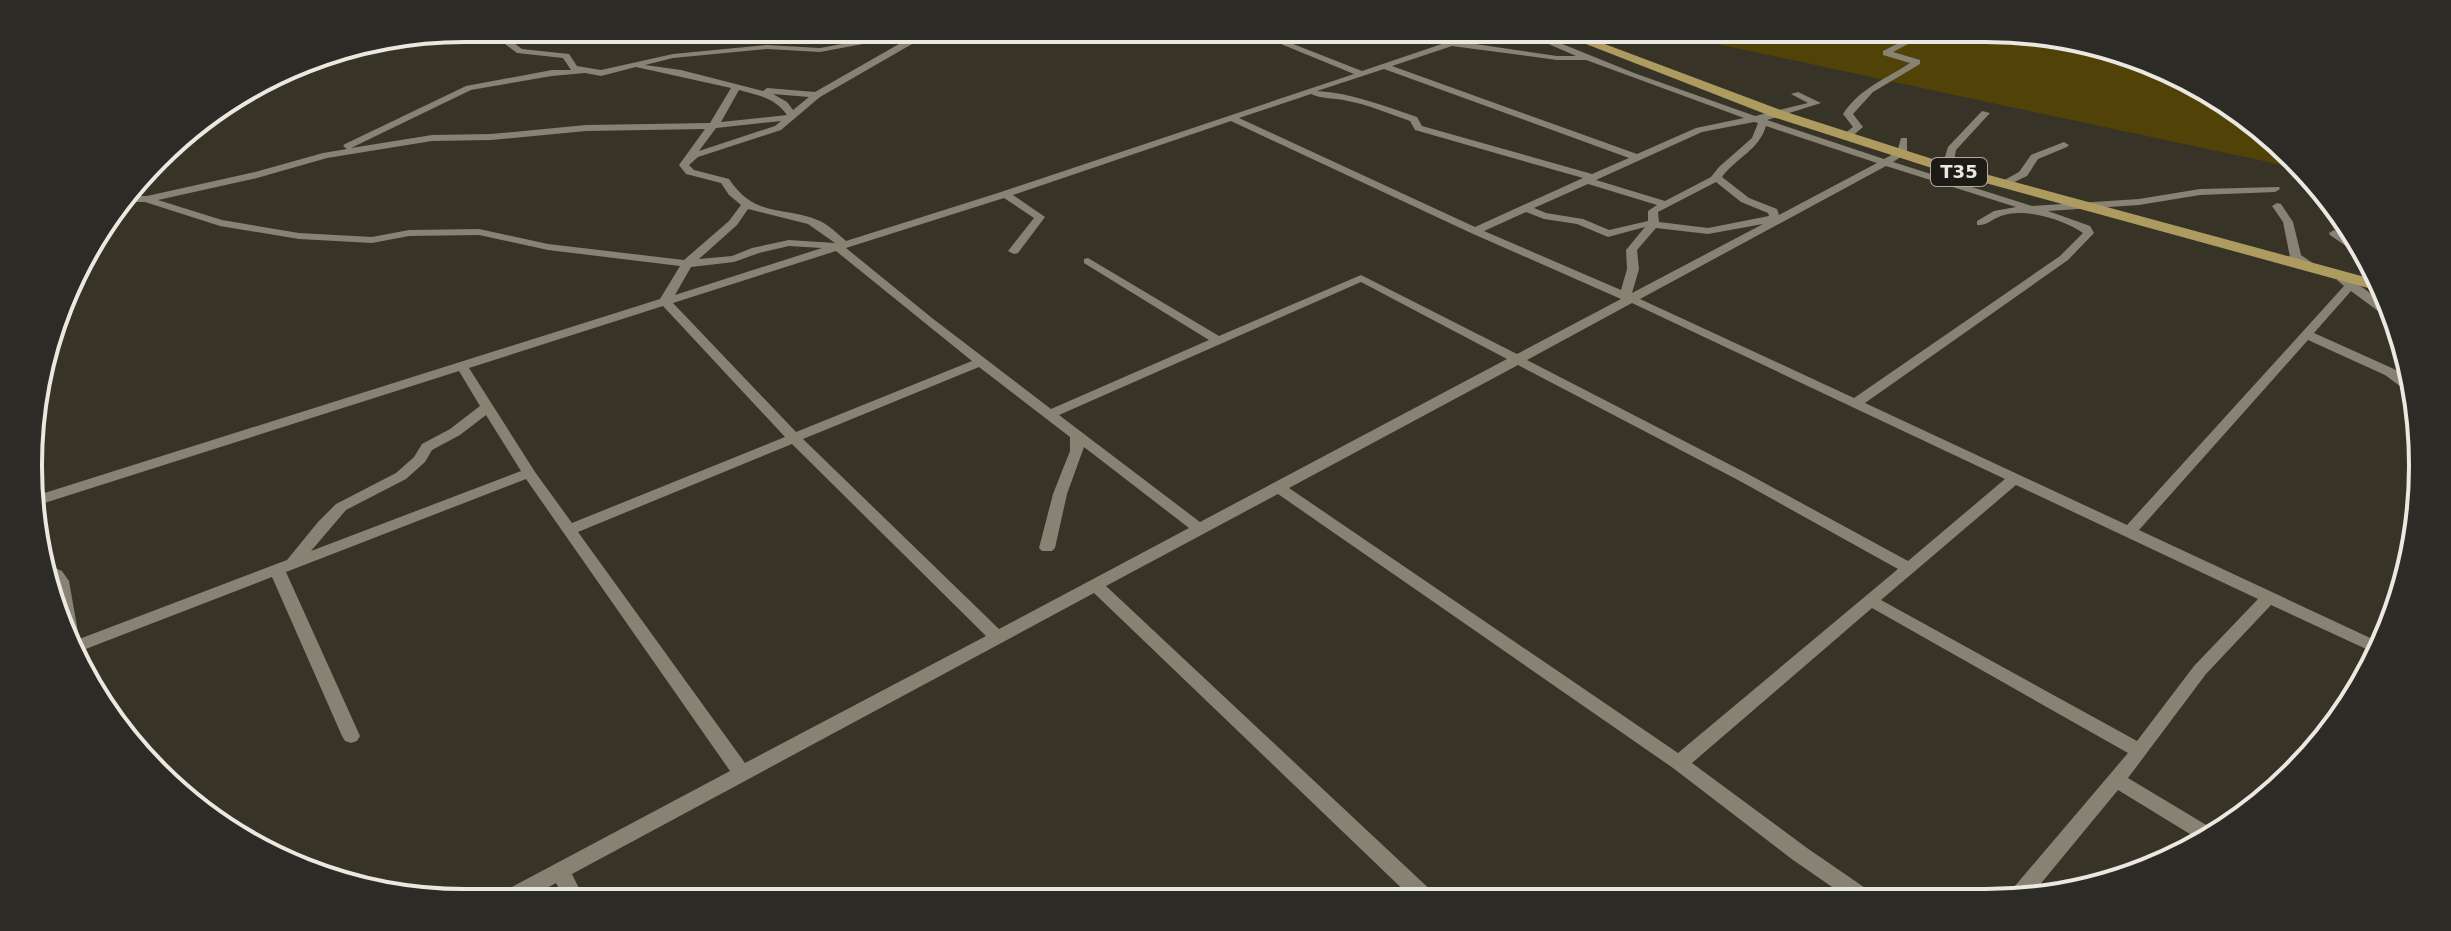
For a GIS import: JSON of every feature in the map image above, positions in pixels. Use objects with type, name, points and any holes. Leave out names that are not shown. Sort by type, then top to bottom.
[{"type":"highway","name":"T35","points":[[1588,42],[1778,114],[1847,136],[1903,146],[1943,167],[2318,271],[2344,282],[2368,285]]},
{"type":"street","points":[[513,42],[520,51],[566,56],[574,68],[589,72]]},
{"type":"street","points":[[137,199],[257,175],[326,155],[385,131],[469,88],[556,73],[606,72],[673,56],[767,47],[820,50],[871,42]]},
{"type":"street","points":[[687,160],[778,128],[817,95],[908,42]]},
{"type":"street","points":[[1282,42],[1360,73]]},
{"type":"street","points":[[44,498],[1005,194],[1452,42]]},
{"type":"street","points":[[1551,42],[1759,120],[2039,210],[2081,225],[2089,233],[2064,258],[1856,403]]},
{"type":"street","points":[[1847,136],[1858,127],[1848,114],[1851,108],[1874,88],[1917,62],[1886,53],[1907,42]]},
{"type":"street","points":[[1449,43],[1557,58],[1592,58]]},
{"type":"street","points":[[634,66],[677,72],[751,91],[779,100],[791,116]]},
{"type":"street","points":[[1383,66],[1635,157]]},
{"type":"street","points":[[736,88],[729,105],[709,127],[687,160],[685,169],[725,181],[733,195],[747,203],[781,217],[819,225],[1049,415],[1198,528]]},
{"type":"street","points":[[751,91],[817,95]]},
{"type":"street","points":[[1304,93],[1344,95],[1376,104],[1414,119],[1418,128],[1589,178],[1668,205]]},
{"type":"street","points":[[1475,231],[1699,130],[1759,120],[1817,103],[1795,94]]},
{"type":"street","points":[[1943,167],[1950,158],[1951,149],[1963,141],[1968,130],[1985,113]]},
{"type":"street","points":[[326,155],[432,138],[491,137],[598,127],[709,127],[791,116]]},
{"type":"street","points":[[1232,118],[1856,403],[2369,644]]},
{"type":"street","points":[[1629,298],[1632,248],[1654,224],[1653,212],[1717,178],[1722,168],[1755,144],[1759,120]]},
{"type":"street","points":[[2002,184],[2023,174],[2034,157],[2064,145]]},
{"type":"street","points":[[525,889],[1885,163],[1903,146]]},
{"type":"street","points":[[1717,178],[1745,200],[1773,211],[1776,220]]},
{"type":"street","points":[[1981,223],[2004,211],[2139,202],[2200,192],[2275,189]]},
{"type":"street","points":[[1005,194],[1040,217],[1014,251]]},
{"type":"street","points":[[146,199],[212,222],[299,236],[372,240],[409,233],[479,232],[548,247],[687,264],[734,259],[756,250],[789,243],[840,245]]},
{"type":"street","points":[[665,301],[687,264],[733,223],[747,203]]},
{"type":"street","points":[[2277,206],[2289,224],[2296,257],[2318,271]]},
{"type":"street","points":[[1525,208],[1544,216],[1575,220],[1608,234],[1654,224],[1708,231],[1776,220]]},
{"type":"street","points":[[2334,233],[2344,240]]},
{"type":"street","points":[[1088,261],[1217,340]]},
{"type":"street","points":[[1049,415],[1361,278],[1733,471],[1907,567]]},
{"type":"street","points":[[2129,532],[2309,335],[2344,282],[2378,305]]},
{"type":"street","points":[[665,301],[793,437],[998,638]]},
{"type":"street","points":[[2309,335],[2400,378]]},
{"type":"street","points":[[571,529],[982,361]]},
{"type":"street","points":[[461,365],[529,473],[571,529],[645,641],[741,772]]},
{"type":"street","points":[[285,567],[345,504],[408,472],[420,462],[427,447],[455,432],[487,407]]},
{"type":"street","points":[[1047,548],[1060,494],[1077,451],[1077,436]]},
{"type":"street","points":[[82,645],[529,473]]},
{"type":"street","points":[[1679,763],[2015,478]]},
{"type":"street","points":[[1278,487],[1679,763],[1851,889]]},
{"type":"street","points":[[285,567],[351,736]]},
{"type":"street","points":[[1095,585],[1416,889]]},
{"type":"street","points":[[2027,887],[2117,780],[2200,670],[2269,597]]},
{"type":"street","points":[[1871,601],[2140,751]]},
{"type":"street","points":[[2117,780],[2200,830]]},
{"type":"street","points":[[560,870],[569,889]]},
{"type":"shaded area","points":[[1707,42],[1986,42],[2068,50],[2122,64],[2173,86],[2221,113],[2285,166]]}]
